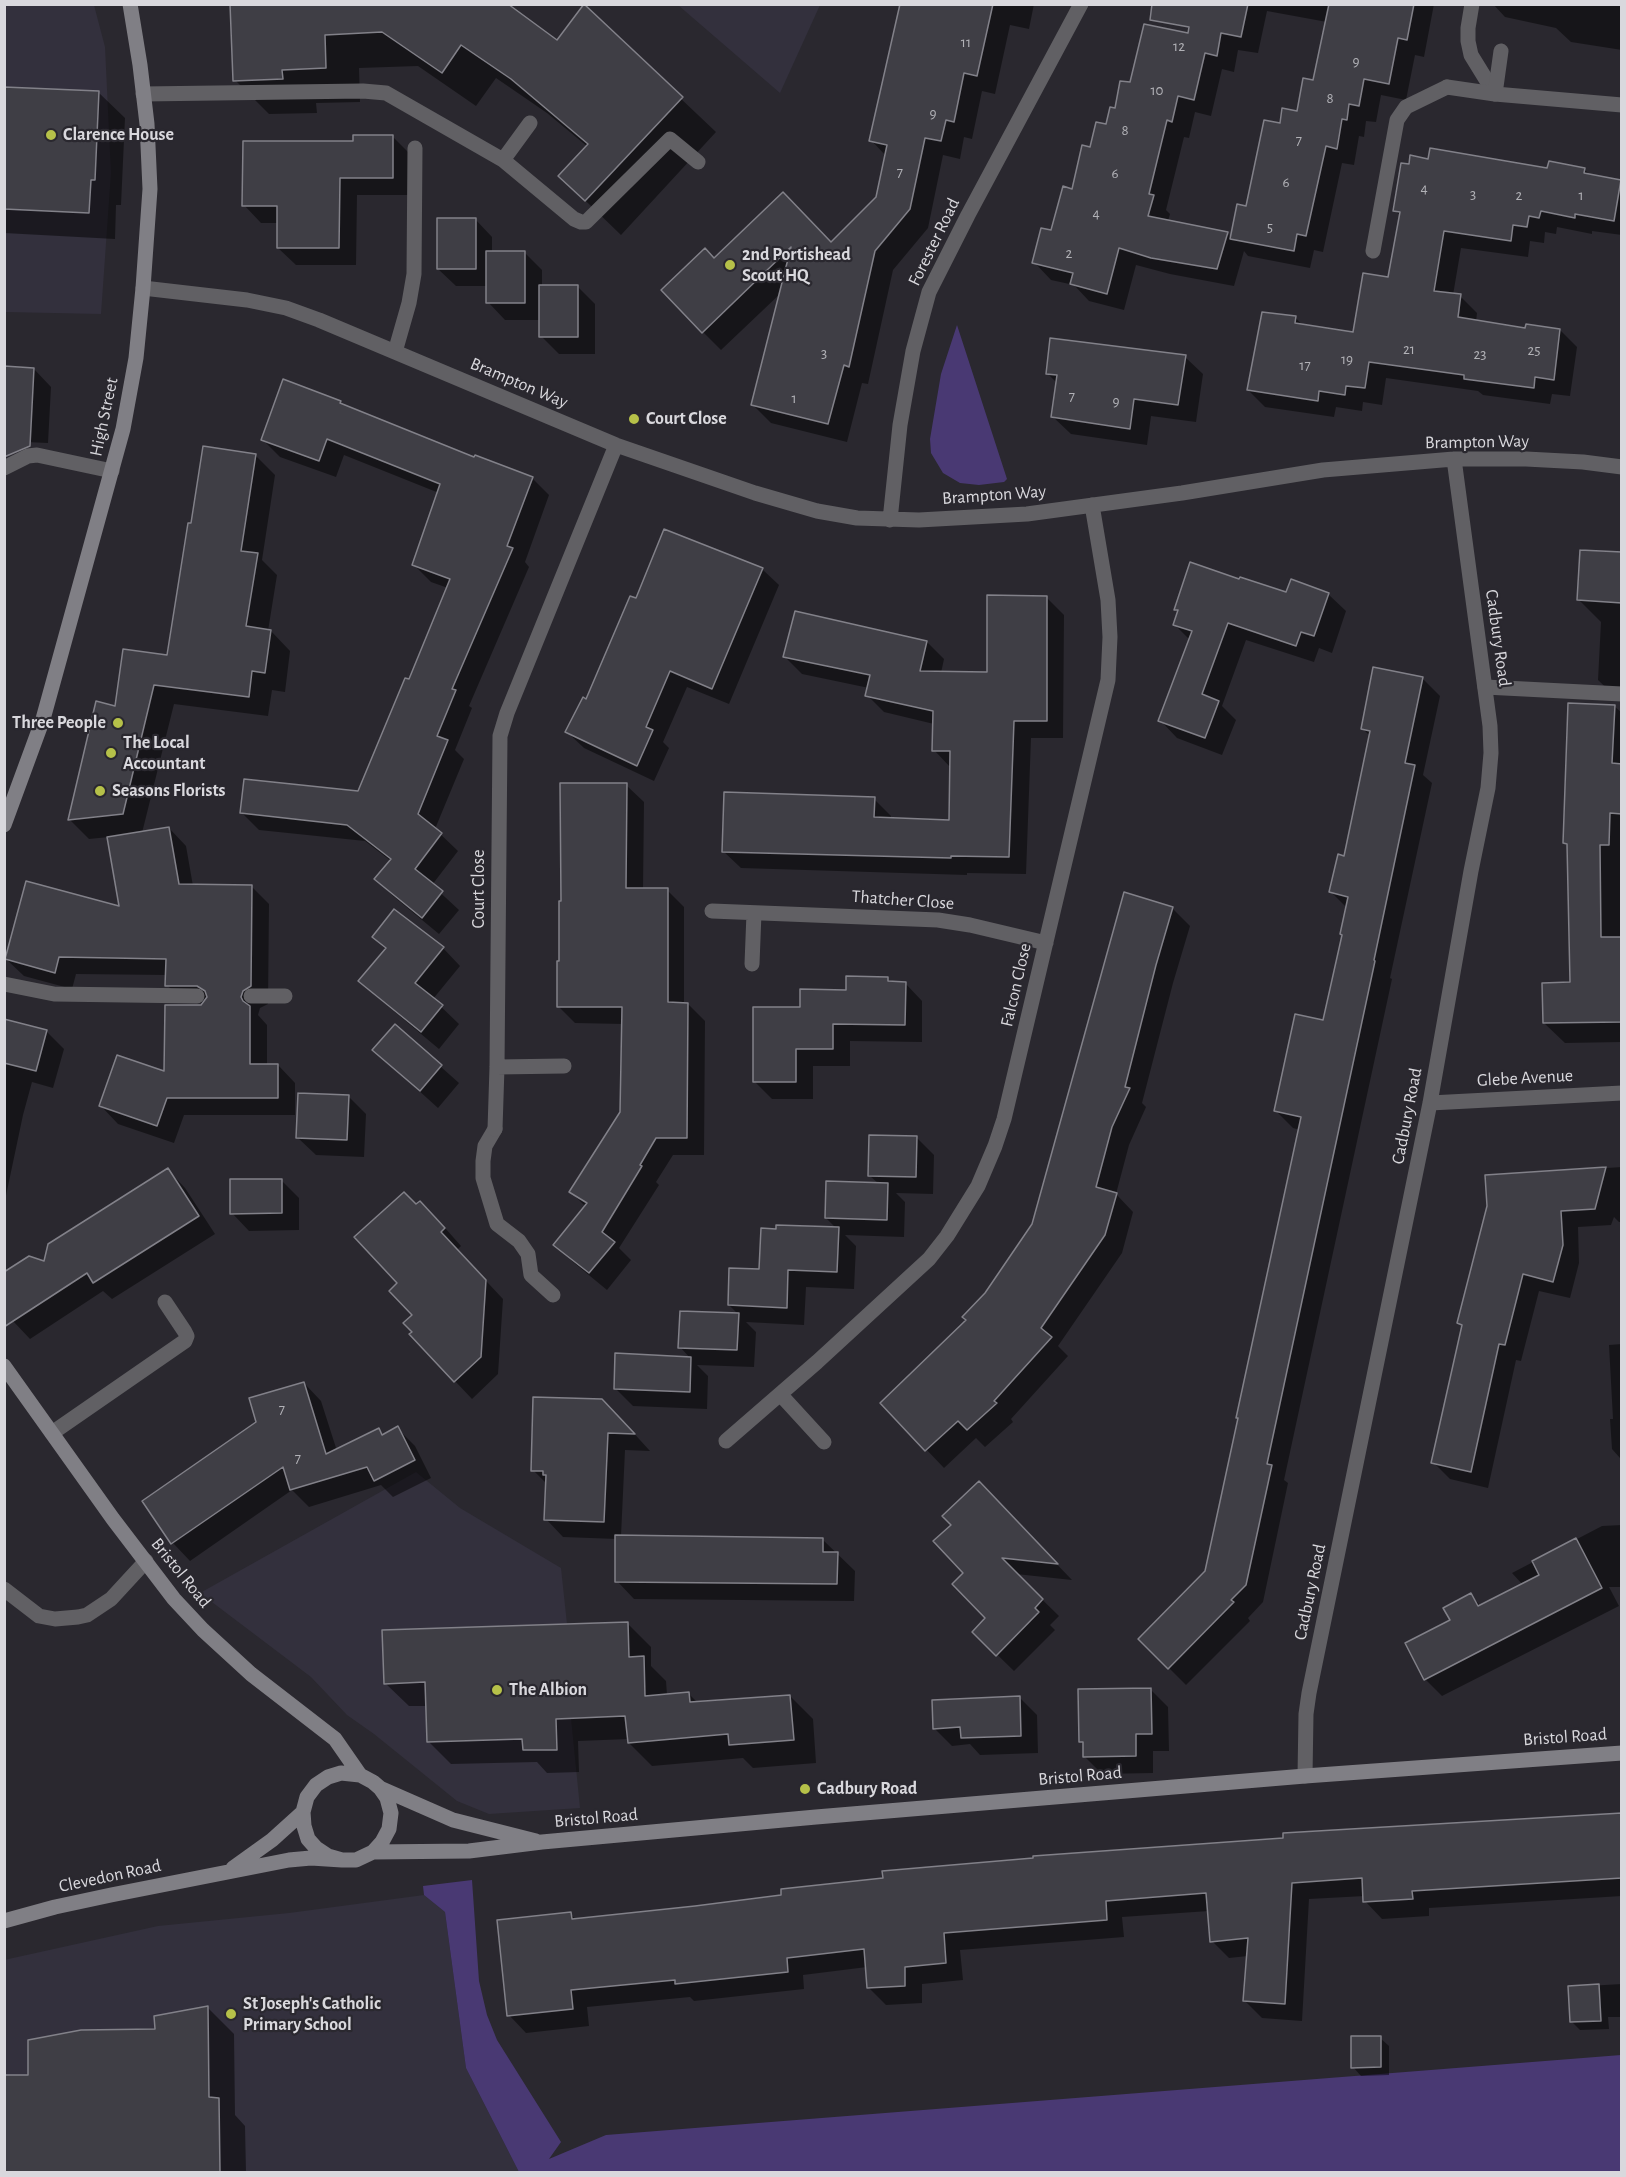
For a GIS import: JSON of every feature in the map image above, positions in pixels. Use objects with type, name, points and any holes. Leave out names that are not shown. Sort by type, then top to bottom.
[{"type":"main road","name":"High Street","points":[[4,825],[44,719],[123,429],[134,368],[143,288],[150,189],[143,94],[130,4]]},
{"type":"main road","name":"Bristol Road","points":[[4,1366],[174,1599],[203,1630],[251,1674],[335,1739],[360,1774]]},
{"type":"main road","name":"Bristol Road","points":[[373,1852],[469,1851],[542,1842],[1305,1776],[1622,1753]]},
{"type":"main road","points":[[341,1773],[360,1774],[380,1788],[387,1798],[391,1813],[389,1829],[373,1852],[356,1860],[342,1860],[328,1856],[308,1839],[303,1812],[307,1797],[316,1785],[328,1777],[341,1773]]},
{"type":"main road","points":[[380,1788],[453,1820],[542,1842]]},
{"type":"main road","points":[[225,1873],[272,1840],[303,1812]]},
{"type":"main road","name":"Clevedon Road","points":[[4,1921],[111,1895],[289,1860],[311,1858],[342,1860]]},
{"type":"street","name":"Forester Road","points":[[890,520],[901,417],[929,292],[1081,4]]},
{"type":"street","points":[[1472,4],[1468,28],[1471,55],[1495,94]]},
{"type":"street","points":[[1495,94],[1501,51]]},
{"type":"street","points":[[1373,251],[1397,120],[1406,107],[1447,87],[1495,94],[1622,105]]},
{"type":"street","points":[[143,94],[377,91],[386,93],[503,160],[574,219],[581,222],[586,222],[670,139],[698,162]]},
{"type":"street","points":[[503,160],[530,123]]},
{"type":"street","points":[[395,352],[409,303],[414,274],[415,148]]},
{"type":"street","name":"Brampton Way","points":[[143,288],[247,300],[286,308],[616,445],[755,493],[817,511],[857,518],[890,520],[982,517],[1092,506],[1323,470],[1454,459],[1572,461],[1622,467]]},
{"type":"street","name":"Court Close","points":[[553,1295],[531,1275],[528,1254],[519,1241],[497,1224],[487,1193],[483,1169],[486,1146],[495,1129],[500,736],[616,445]]},
{"type":"street","points":[[4,468],[28,456],[37,455],[112,471]]},
{"type":"street","name":"Cadbury Road","points":[[1305,1776],[1306,1714],[1309,1693],[1430,1103],[1488,788],[1491,742],[1454,459]]},
{"type":"street","name":"Falcon Close","points":[[726,1441],[929,1259],[978,1186],[995,1146],[1004,1119],[1108,680],[1110,637],[1108,600],[1092,506]]},
{"type":"street","points":[[1485,687],[1622,694]]},
{"type":"street","name":"Thatcher Close","points":[[712,911],[938,920],[1046,943]]},
{"type":"street","points":[[752,964],[754,913]]},
{"type":"street","points":[[4,984],[54,994],[197,996]]},
{"type":"street","points":[[250,996],[285,996]]},
{"type":"street","points":[[497,1067],[564,1066]]},
{"type":"street","name":"Glebe Avenue","points":[[1430,1103],[1622,1093]]},
{"type":"street","points":[[52,1433],[185,1341],[187,1336],[185,1332],[165,1302]]},
{"type":"street","points":[[780,1394],[824,1442]]},
{"type":"street","points":[[4,1588],[39,1616],[55,1619],[78,1617],[87,1615],[111,1599],[146,1562]]},
{"type":"shaded area","points":[[5,5],[94,5],[105,47],[111,173],[101,314],[5,312]]},
{"type":"shaded area","points":[[678,5],[820,5],[780,93]]},
{"type":"shaded area","points":[[957,325],[1007,479],[1004,482],[979,485],[960,483],[943,473],[931,453],[930,439],[941,374]]},
{"type":"shaded area","points":[[416,1472],[460,1508],[561,1568],[567,1624],[571,1718],[580,1808],[489,1814],[457,1801],[347,1715],[311,1677],[200,1593]]},
{"type":"shaded area","points":[[472,1880],[479,1981],[487,2015],[497,2040],[561,2142],[549,2159],[606,2135],[1621,2055],[1621,2172],[519,2172],[466,2068],[445,1912],[424,1895],[423,1886]]},
{"type":"shaded area","name":"St Joseph's Catholic Primary School","points":[[424,1895],[445,1912],[466,2068],[519,2172],[5,2172],[4,1960],[158,1926],[289,1913]]},
{"type":"building","points":[[230,4],[508,4],[557,40],[584,4],[683,97],[585,201],[558,176],[588,144],[511,79],[461,45],[442,73],[382,32],[325,35],[326,68],[282,70],[283,79],[233,81]]},
{"type":"building","points":[[900,4],[993,4],[977,76],[964,73],[954,122],[946,120],[941,141],[925,138],[910,209],[875,251],[849,367],[844,365],[828,424],[751,405],[791,247],[702,333],[661,290],[705,248],[714,258],[783,192],[831,242],[876,197],[887,145],[869,141]]},
{"type":"building","points":[[1152,4],[1248,4],[1241,37],[1221,33],[1217,56],[1205,53],[1194,100],[1178,96],[1172,122],[1167,120],[1149,194],[1154,195],[1148,216],[1228,232],[1217,269],[1151,258],[1119,248],[1107,294],[1070,284],[1073,273],[1032,263],[1041,228],[1051,230],[1063,186],[1072,189],[1082,145],[1090,147],[1096,122],[1106,124],[1110,107],[1115,108],[1120,81],[1130,82],[1144,24],[1188,33],[1189,27],[1150,20]]},
{"type":"building","points":[[1329,4],[1414,4],[1407,40],[1398,38],[1389,84],[1364,79],[1359,106],[1349,104],[1347,120],[1342,119],[1337,149],[1326,146],[1306,236],[1297,234],[1294,251],[1230,239],[1237,204],[1246,206],[1264,120],[1280,123],[1282,108],[1297,111],[1303,78],[1313,80]]},
{"type":"building","name":"Clarence House","points":[[4,87],[99,91],[95,180],[91,180],[89,213],[4,209]]},
{"type":"building","points":[[353,135],[393,135],[393,178],[340,178],[339,248],[277,248],[277,206],[242,206],[243,141],[353,141]]},
{"type":"building","points":[[1430,148],[1547,168],[1549,161],[1585,168],[1584,173],[1621,180],[1614,221],[1575,214],[1575,218],[1541,211],[1539,218],[1529,216],[1527,227],[1513,225],[1511,241],[1444,231],[1434,291],[1461,294],[1458,317],[1525,328],[1526,324],[1560,329],[1554,380],[1535,377],[1534,388],[1464,379],[1464,375],[1369,362],[1365,388],[1346,386],[1345,395],[1319,391],[1318,401],[1247,390],[1262,312],[1296,316],[1295,323],[1353,332],[1363,273],[1388,277],[1400,212],[1393,211],[1401,163],[1409,164],[1410,155],[1428,159]]},
{"type":"building","points":[[437,218],[476,218],[476,269],[437,269]]},
{"type":"building","points":[[486,251],[525,251],[525,303],[486,303]]},
{"type":"building","points":[[539,285],[578,285],[578,337],[539,337]]},
{"type":"building","points":[[1050,338],[1186,355],[1178,405],[1134,399],[1130,429],[1051,417],[1057,375],[1046,374]]},
{"type":"building","points":[[4,366],[34,368],[30,446],[4,457]]},
{"type":"building","points":[[283,379],[474,457],[475,455],[533,477],[507,546],[513,548],[452,689],[456,690],[437,736],[448,740],[418,814],[442,833],[415,869],[443,891],[422,918],[374,879],[391,859],[347,825],[240,813],[244,779],[358,791],[405,678],[409,679],[450,579],[412,565],[440,484],[327,439],[319,461],[261,440]]},
{"type":"building","points":[[203,446],[256,454],[241,551],[258,553],[246,626],[271,630],[265,673],[252,671],[249,697],[154,685],[123,814],[68,820],[96,701],[115,706],[123,649],[167,655]]},
{"type":"building","points":[[664,529],[763,568],[712,689],[670,671],[646,727],[653,730],[637,766],[565,732],[583,697],[586,699],[630,596],[636,598]]},
{"type":"building","points":[[1580,550],[1622,552],[1622,603],[1577,600]]},
{"type":"building","points":[[1190,562],[1286,592],[1291,579],[1329,593],[1314,636],[1301,632],[1296,646],[1228,623],[1202,694],[1219,701],[1205,738],[1158,721],[1192,631],[1173,625],[1178,610],[1174,610]]},
{"type":"building","points":[[987,595],[1047,596],[1047,721],[1014,721],[1009,857],[951,856],[951,858],[722,852],[724,792],[875,797],[874,817],[949,820],[950,751],[932,751],[933,711],[865,696],[870,675],[783,657],[795,611],[927,641],[920,671],[987,672]]},
{"type":"building","points":[[1373,667],[1423,677],[1405,763],[1415,765],[1267,1464],[1272,1465],[1246,1585],[1231,1600],[1234,1602],[1168,1669],[1138,1639],[1205,1571],[1301,1117],[1274,1111],[1295,1014],[1323,1020],[1342,935],[1340,934],[1348,897],[1329,892],[1338,854],[1344,856],[1370,731],[1361,729]]},
{"type":"building","points":[[1568,703],[1615,705],[1612,763],[1622,764],[1622,814],[1610,813],[1609,845],[1600,845],[1601,937],[1622,937],[1622,1022],[1543,1023],[1542,983],[1570,982],[1567,844],[1563,843]]},
{"type":"building","points":[[560,783],[627,783],[626,888],[668,888],[668,1002],[688,1003],[687,1138],[656,1138],[640,1165],[642,1166],[602,1232],[615,1242],[589,1273],[553,1245],[587,1203],[569,1192],[620,1112],[622,1007],[557,1007],[559,901],[561,901]]},
{"type":"building","points":[[169,827],[179,884],[252,885],[251,986],[243,991],[241,997],[250,1006],[250,1064],[278,1064],[278,1098],[167,1098],[157,1126],[99,1106],[117,1055],[164,1071],[165,1005],[201,1005],[207,997],[205,991],[197,986],[165,986],[166,959],[59,957],[55,973],[5,959],[26,881],[119,906],[107,837]]},
{"type":"building","points":[[1124,892],[1173,907],[1125,1087],[1130,1088],[1112,1127],[1096,1187],[1117,1193],[1105,1235],[1041,1328],[1052,1337],[994,1401],[997,1403],[967,1430],[958,1421],[925,1451],[880,1403],[966,1320],[962,1317],[985,1293],[1032,1224]]},
{"type":"building","points":[[394,909],[444,947],[415,983],[443,1005],[421,1032],[358,981],[386,948],[372,937]]},
{"type":"building","points":[[846,976],[888,977],[888,981],[906,982],[905,1025],[833,1024],[833,1049],[796,1049],[796,1082],[753,1082],[753,1007],[800,1007],[800,989],[846,990]]},
{"type":"building","points":[[4,1019],[47,1030],[36,1071],[4,1063]]},
{"type":"building","points":[[395,1024],[442,1065],[420,1091],[372,1050]]},
{"type":"building","points":[[298,1093],[349,1095],[347,1140],[296,1138]]},
{"type":"building","points":[[869,1135],[917,1136],[916,1177],[868,1176]]},
{"type":"building","points":[[1606,1167],[1595,1209],[1561,1211],[1563,1245],[1553,1282],[1523,1274],[1505,1345],[1499,1344],[1471,1472],[1431,1463],[1462,1325],[1457,1323],[1487,1206],[1485,1175]]},
{"type":"building","points":[[168,1168],[199,1216],[93,1283],[87,1273],[4,1327],[4,1272],[29,1256],[44,1261],[48,1244]]},
{"type":"building","points":[[230,1179],[282,1179],[282,1213],[230,1214]]},
{"type":"building","points":[[826,1181],[888,1183],[887,1220],[825,1218]]},
{"type":"building","points":[[404,1192],[416,1204],[420,1201],[445,1228],[441,1232],[486,1280],[481,1357],[454,1382],[409,1334],[412,1332],[403,1323],[412,1315],[389,1291],[397,1283],[354,1237]]},
{"type":"building","points":[[776,1225],[839,1227],[837,1272],[788,1270],[787,1308],[728,1305],[729,1268],[759,1269],[761,1228],[776,1229]]},
{"type":"building","points":[[680,1311],[739,1313],[737,1350],[678,1348]]},
{"type":"building","points":[[615,1353],[691,1357],[690,1392],[614,1389]]},
{"type":"building","points":[[304,1382],[326,1454],[379,1428],[382,1435],[398,1426],[415,1460],[374,1481],[367,1467],[290,1490],[283,1467],[171,1544],[142,1501],[256,1422],[249,1398]]},
{"type":"building","points":[[533,1397],[602,1399],[635,1434],[608,1433],[604,1522],[544,1520],[546,1475],[543,1475],[543,1471],[531,1471]]},
{"type":"building","points":[[979,1481],[1058,1564],[1002,1558],[1043,1599],[1035,1608],[1039,1612],[996,1656],[972,1632],[985,1618],[952,1584],[963,1573],[933,1541],[951,1525],[942,1516]]},
{"type":"building","points":[[615,1535],[823,1538],[823,1552],[838,1552],[837,1584],[615,1582]]},
{"type":"building","points":[[1576,1538],[1602,1588],[1424,1680],[1405,1643],[1450,1620],[1443,1608],[1471,1593],[1478,1606],[1539,1575],[1532,1561]]},
{"type":"building","points":[[628,1622],[629,1657],[644,1656],[645,1696],[689,1692],[690,1702],[790,1695],[794,1740],[729,1745],[728,1734],[628,1743],[625,1716],[556,1719],[557,1750],[523,1750],[522,1739],[427,1742],[425,1682],[384,1684],[382,1630]]},
{"type":"building","points":[[1151,1688],[1152,1734],[1136,1734],[1136,1756],[1083,1757],[1083,1742],[1079,1742],[1078,1689]]},
{"type":"building","points":[[1020,1696],[1021,1736],[961,1738],[960,1727],[933,1729],[932,1700]]},
{"type":"building","points":[[1622,1813],[1622,1878],[1412,1891],[1413,1899],[1363,1902],[1362,1878],[1292,1883],[1285,2004],[1243,2001],[1248,1938],[1210,1942],[1206,1893],[1106,1901],[1107,1920],[944,1933],[946,1963],[905,1967],[905,1986],[867,1988],[864,1949],[787,1958],[788,1972],[675,1984],[675,1980],[571,1990],[573,2009],[507,2016],[497,1920],[571,1912],[572,1919],[695,1906],[781,1895],[781,1889],[883,1878],[882,1871],[1033,1858],[1033,1856],[1283,1838],[1283,1833]]},
{"type":"building","points":[[1599,1984],[1601,2021],[1570,2022],[1568,1986]]},
{"type":"building","points":[[208,2006],[209,2097],[219,2098],[220,2172],[4,2172],[4,2075],[28,2075],[28,2040],[81,2030],[155,2029],[154,2016]]},
{"type":"building","points":[[1351,2036],[1381,2036],[1381,2067],[1351,2068]]},
{"type":"place","name":"Clarence House","points":[[51,135]]},
{"type":"place","name":"2nd Portishead Scout HQ","points":[[730,265]]},
{"type":"place","name":"Court Close","points":[[634,419]]},
{"type":"place","name":"Three People","points":[[118,723]]},
{"type":"place","name":"The Local Accountant","points":[[111,753]]},
{"type":"place","name":"Seasons Florists","points":[[100,791]]},
{"type":"place","name":"The Albion","points":[[497,1690]]},
{"type":"place","name":"Cadbury Road","points":[[805,1789]]},
{"type":"place","name":"St Joseph's Catholic Primary School","points":[[231,2014]]}]
